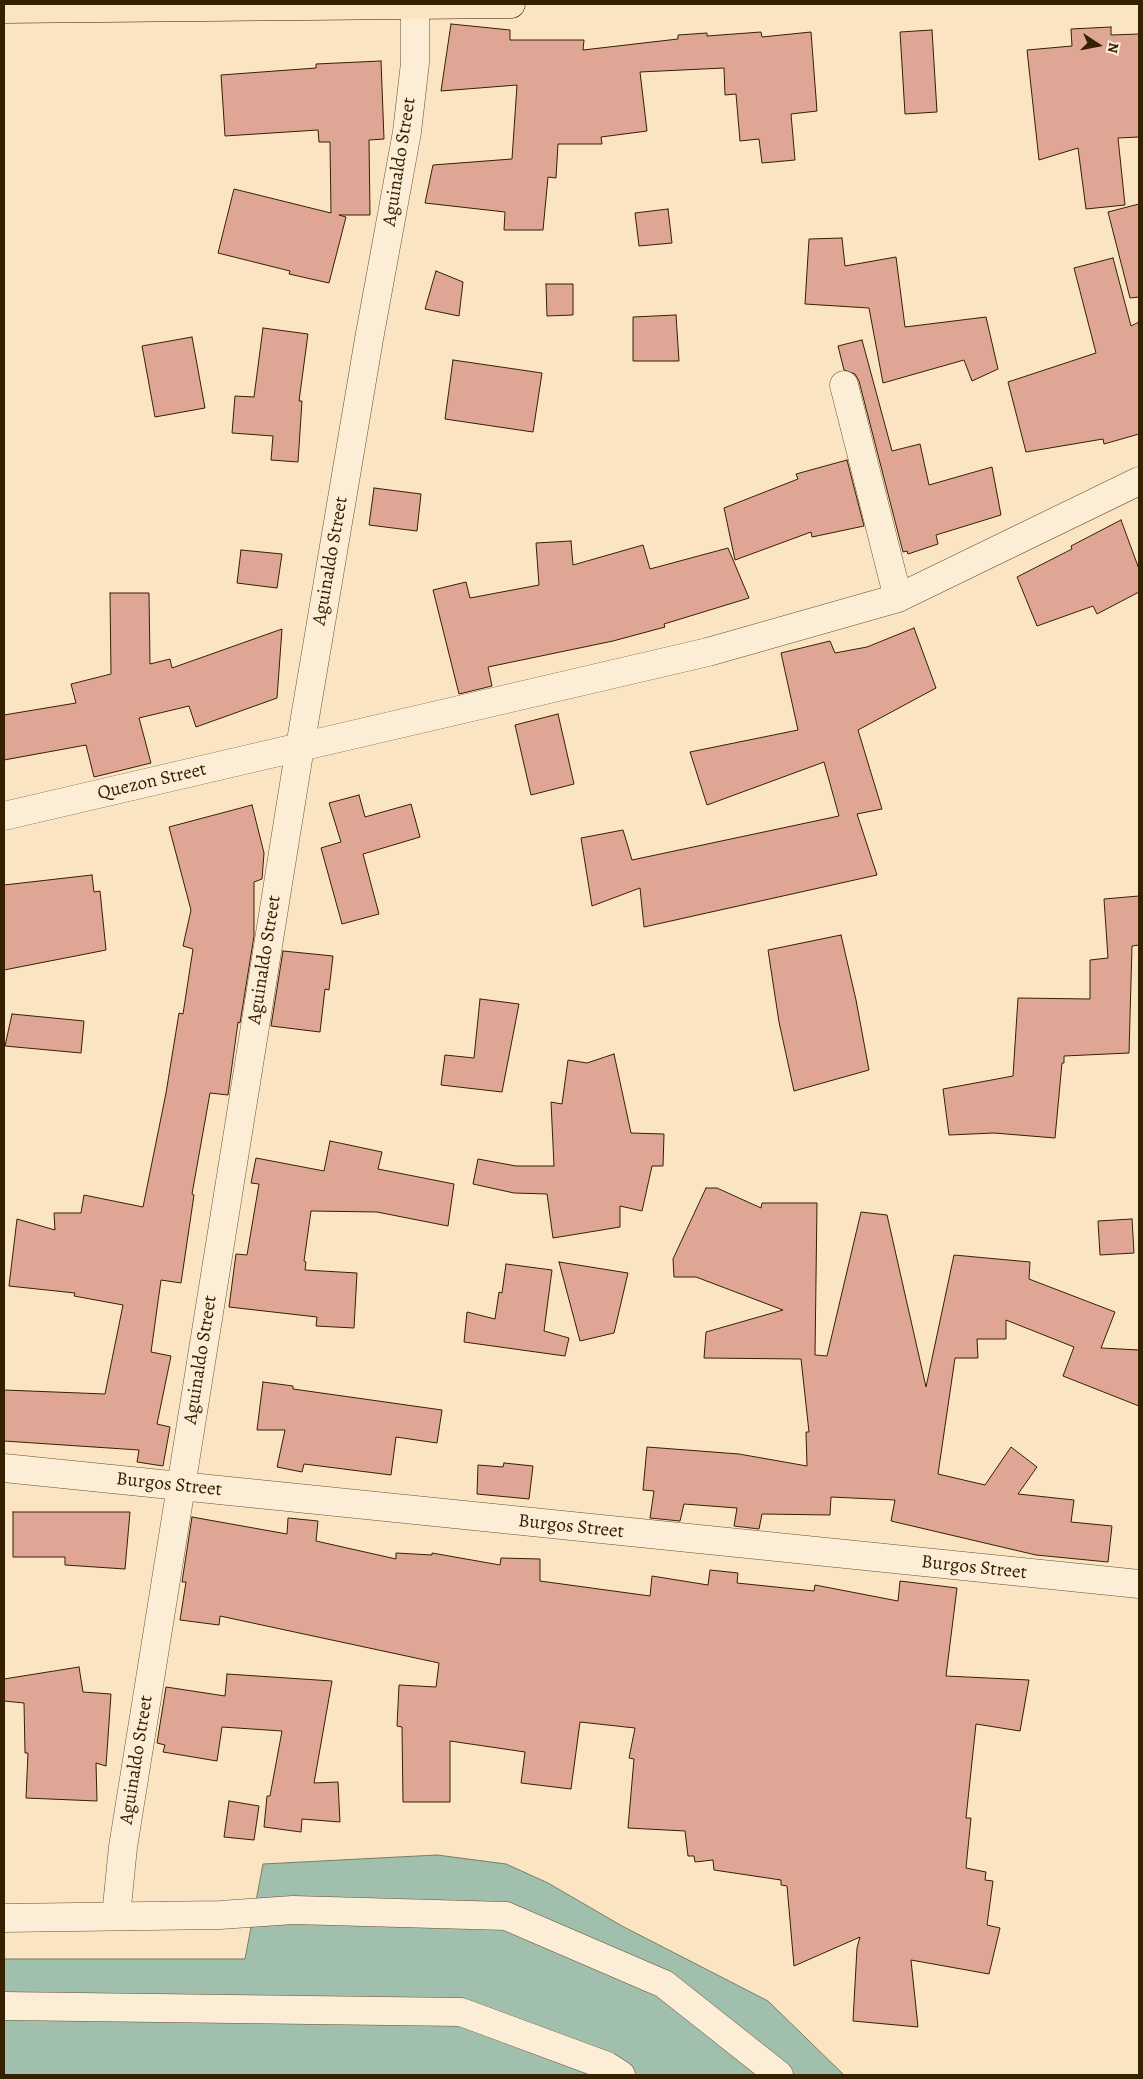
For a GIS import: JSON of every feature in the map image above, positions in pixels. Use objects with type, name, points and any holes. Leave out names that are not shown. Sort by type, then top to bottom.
[{"type":"main road","points":[[4,9],[511,4]]},
{"type":"street","name":"Aguinaldo Street","points":[[116,1916],[123,1847],[300,748],[369,339],[407,132],[414,63],[415,4]]},
{"type":"street","points":[[844,385],[898,598]]},
{"type":"street","name":"Quezon Street","points":[[4,816],[708,652],[898,598],[1139,481]]},
{"type":"street","name":"Burgos Street","points":[[4,1468],[1139,1584]]},
{"type":"street","points":[[4,1918],[220,1915],[293,1910],[506,1916],[664,1984],[779,2075]]},
{"type":"street","points":[[4,2006],[461,2012],[607,2066],[620,2075]]},
{"type":"shaded area","points":[[437,1855],[506,1864],[548,1883],[622,1926],[768,2001],[844,2075],[4,2075],[4,1959],[245,1959],[263,1864]]},
{"type":"building","points":[[451,24],[510,30],[510,40],[584,40],[583,50],[678,39],[678,35],[707,33],[707,36],[761,32],[762,37],[811,32],[817,111],[791,114],[795,160],[762,163],[759,139],[740,141],[736,94],[725,95],[724,68],[640,72],[647,131],[601,137],[602,144],[558,144],[556,178],[548,177],[543,230],[504,230],[505,212],[425,203],[433,165],[512,159],[517,85],[441,91]]},
{"type":"building","points":[[1111,27],[1111,35],[1139,34],[1139,137],[1118,138],[1125,205],[1086,209],[1078,148],[1039,160],[1027,50],[1072,46],[1071,29]]},
{"type":"building","points":[[932,30],[937,112],[905,114],[900,32]]},
{"type":"building","points":[[381,61],[384,139],[369,140],[370,215],[339,215],[346,217],[329,283],[289,274],[290,271],[218,253],[234,189],[331,213],[330,142],[319,142],[318,130],[225,136],[221,75],[316,68],[316,64]]},
{"type":"building","points":[[1139,204],[1139,297],[1130,298],[1108,212]]},
{"type":"building","points":[[668,209],[672,243],[639,246],[635,213]]},
{"type":"building","points":[[842,238],[845,266],[896,257],[905,327],[986,317],[998,369],[972,381],[964,360],[883,383],[869,308],[805,304],[809,239]]},
{"type":"building","points":[[1113,258],[1131,326],[1139,322],[1139,434],[1104,444],[1103,439],[1026,452],[1008,382],[1096,353],[1074,268]]},
{"type":"building","points":[[436,271],[463,282],[459,316],[425,309]]},
{"type":"building","points":[[546,284],[573,284],[573,315],[547,316]]},
{"type":"building","points":[[676,315],[679,361],[633,361],[633,317]]},
{"type":"building","points":[[263,328],[308,334],[299,401],[302,401],[298,462],[271,460],[273,436],[232,433],[235,396],[254,397]]},
{"type":"building","points":[[192,337],[205,408],[155,417],[142,346]]},
{"type":"building","points":[[862,340],[892,451],[920,444],[929,485],[992,467],[1001,515],[936,535],[938,544],[908,554],[907,551],[903,552],[859,381],[855,374],[844,370],[838,346]]},
{"type":"building","points":[[453,360],[542,373],[533,432],[445,419]]},
{"type":"building","points":[[847,460],[864,526],[812,537],[811,532],[735,560],[724,508],[798,479],[796,474]]},
{"type":"building","points":[[374,488],[421,494],[417,531],[369,525]]},
{"type":"building","points":[[1121,520],[1139,569],[1139,592],[1097,614],[1093,606],[1037,626],[1017,577],[1072,549],[1071,546]]},
{"type":"building","points":[[571,541],[573,565],[643,545],[650,569],[728,548],[749,598],[664,624],[665,627],[613,641],[488,667],[492,686],[459,694],[433,590],[466,582],[470,598],[539,585],[536,543]]},
{"type":"building","points":[[241,550],[282,554],[277,588],[237,583]]},
{"type":"building","points":[[110,593],[149,593],[150,664],[170,659],[172,668],[282,629],[277,698],[196,727],[189,706],[139,718],[151,763],[94,777],[86,745],[4,760],[4,715],[76,703],[71,684],[111,674]]},
{"type":"building","points":[[914,628],[936,688],[858,730],[882,809],[857,814],[877,875],[644,927],[640,888],[592,906],[581,838],[623,830],[632,860],[839,816],[824,762],[707,805],[690,752],[798,730],[781,653],[830,641],[835,653],[867,647]]},
{"type":"building","points":[[558,714],[574,784],[531,795],[515,725]]},
{"type":"building","points":[[359,795],[365,817],[411,804],[420,837],[363,854],[379,914],[342,924],[321,848],[341,842],[329,803]]},
{"type":"building","points":[[252,805],[264,853],[262,879],[254,882],[254,936],[240,1023],[238,1022],[228,1095],[210,1093],[192,1194],[194,1195],[181,1283],[161,1280],[151,1352],[171,1356],[157,1424],[170,1427],[163,1466],[137,1462],[139,1450],[4,1441],[4,1390],[105,1394],[123,1305],[74,1296],[75,1293],[9,1286],[17,1219],[55,1230],[54,1213],[81,1213],[84,1195],[143,1207],[166,1093],[179,1013],[183,1014],[193,949],[183,946],[191,910],[169,827]]},
{"type":"building","points":[[92,875],[94,892],[100,891],[106,950],[4,970],[4,885]]},
{"type":"building","points":[[1139,896],[1139,945],[1132,946],[1129,1053],[1064,1056],[1055,1138],[994,1133],[949,1135],[943,1089],[1013,1076],[1018,998],[1090,999],[1090,960],[1108,958],[1104,899]]},
{"type":"building","points":[[841,935],[869,1070],[794,1091],[779,1022],[768,950]]},
{"type":"building","points":[[283,951],[333,956],[329,990],[325,989],[320,1032],[271,1026]]},
{"type":"building","points":[[480,999],[519,1004],[502,1092],[441,1085],[445,1055],[474,1058]]},
{"type":"building","points":[[12,1014],[84,1021],[81,1053],[5,1046]]},
{"type":"building","points":[[614,1054],[631,1133],[664,1134],[663,1166],[652,1166],[642,1211],[620,1206],[620,1227],[553,1238],[547,1194],[514,1193],[473,1184],[478,1159],[516,1166],[554,1166],[551,1102],[562,1104],[568,1060],[587,1063]]},
{"type":"building","points":[[330,1141],[382,1152],[378,1169],[454,1184],[448,1226],[377,1212],[311,1211],[304,1261],[306,1262],[305,1270],[357,1273],[354,1328],[316,1326],[317,1317],[229,1307],[236,1254],[247,1255],[259,1184],[251,1183],[256,1158],[324,1171]]},
{"type":"building","points":[[706,1188],[717,1188],[761,1208],[762,1203],[817,1203],[815,1355],[827,1356],[861,1212],[887,1215],[926,1387],[954,1255],[1030,1262],[1029,1279],[1115,1312],[1101,1348],[1139,1350],[1139,1406],[1063,1376],[1074,1347],[1006,1320],[1006,1339],[977,1339],[978,1358],[955,1358],[938,1474],[985,1485],[1011,1447],[1037,1467],[1018,1494],[1074,1500],[1071,1522],[1112,1526],[1108,1562],[1036,1555],[891,1521],[895,1500],[831,1497],[830,1515],[762,1514],[759,1529],[734,1526],[737,1508],[684,1504],[680,1521],[650,1518],[654,1491],[643,1490],[647,1447],[739,1454],[807,1466],[806,1432],[809,1432],[801,1359],[704,1358],[706,1332],[783,1310],[696,1277],[674,1277],[673,1259]]},
{"type":"building","points":[[1132,1219],[1134,1253],[1100,1255],[1098,1221]]},
{"type":"building","points":[[559,1262],[628,1273],[614,1333],[580,1341]]},
{"type":"building","points":[[506,1264],[552,1270],[544,1331],[569,1338],[565,1356],[464,1342],[467,1312],[495,1319],[499,1292],[502,1293]]},
{"type":"building","points":[[263,1382],[293,1386],[293,1389],[442,1410],[437,1443],[396,1437],[391,1475],[304,1464],[302,1472],[277,1467],[285,1430],[257,1430]]},
{"type":"building","points":[[504,1463],[533,1466],[529,1499],[477,1494],[478,1465],[503,1467]]},
{"type":"building","points":[[13,1512],[130,1512],[125,1569],[65,1565],[65,1557],[13,1557]]},
{"type":"building","points":[[192,1517],[287,1534],[288,1518],[318,1521],[316,1541],[396,1559],[396,1553],[432,1555],[432,1553],[500,1565],[501,1558],[540,1559],[540,1581],[650,1596],[652,1576],[708,1585],[710,1570],[738,1573],[737,1583],[814,1591],[815,1585],[898,1601],[900,1581],[957,1588],[946,1676],[1029,1680],[1020,1731],[976,1724],[966,1818],[971,1818],[966,1868],[986,1872],[985,1880],[993,1881],[987,1925],[1000,1928],[989,1974],[911,1960],[918,2027],[853,2021],[857,1948],[860,1937],[794,1966],[787,1886],[781,1885],[781,1880],[714,1870],[713,1860],[695,1862],[694,1856],[688,1856],[685,1831],[628,1828],[634,1759],[629,1758],[635,1728],[580,1722],[571,1789],[521,1783],[525,1752],[450,1741],[450,1802],[403,1802],[402,1727],[397,1726],[399,1685],[436,1687],[439,1663],[220,1616],[219,1625],[180,1620],[186,1582],[182,1582]]},
{"type":"building","points":[[79,1667],[83,1692],[111,1694],[106,1766],[96,1763],[97,1801],[26,1798],[28,1753],[25,1753],[24,1703],[4,1701],[4,1679]]},
{"type":"building","points":[[227,1674],[332,1681],[314,1783],[338,1782],[340,1822],[302,1819],[301,1832],[264,1827],[267,1796],[270,1796],[282,1731],[222,1727],[217,1761],[163,1752],[165,1745],[157,1743],[166,1687],[225,1696]]},
{"type":"building","points":[[229,1801],[259,1806],[254,1840],[224,1837]]}]
